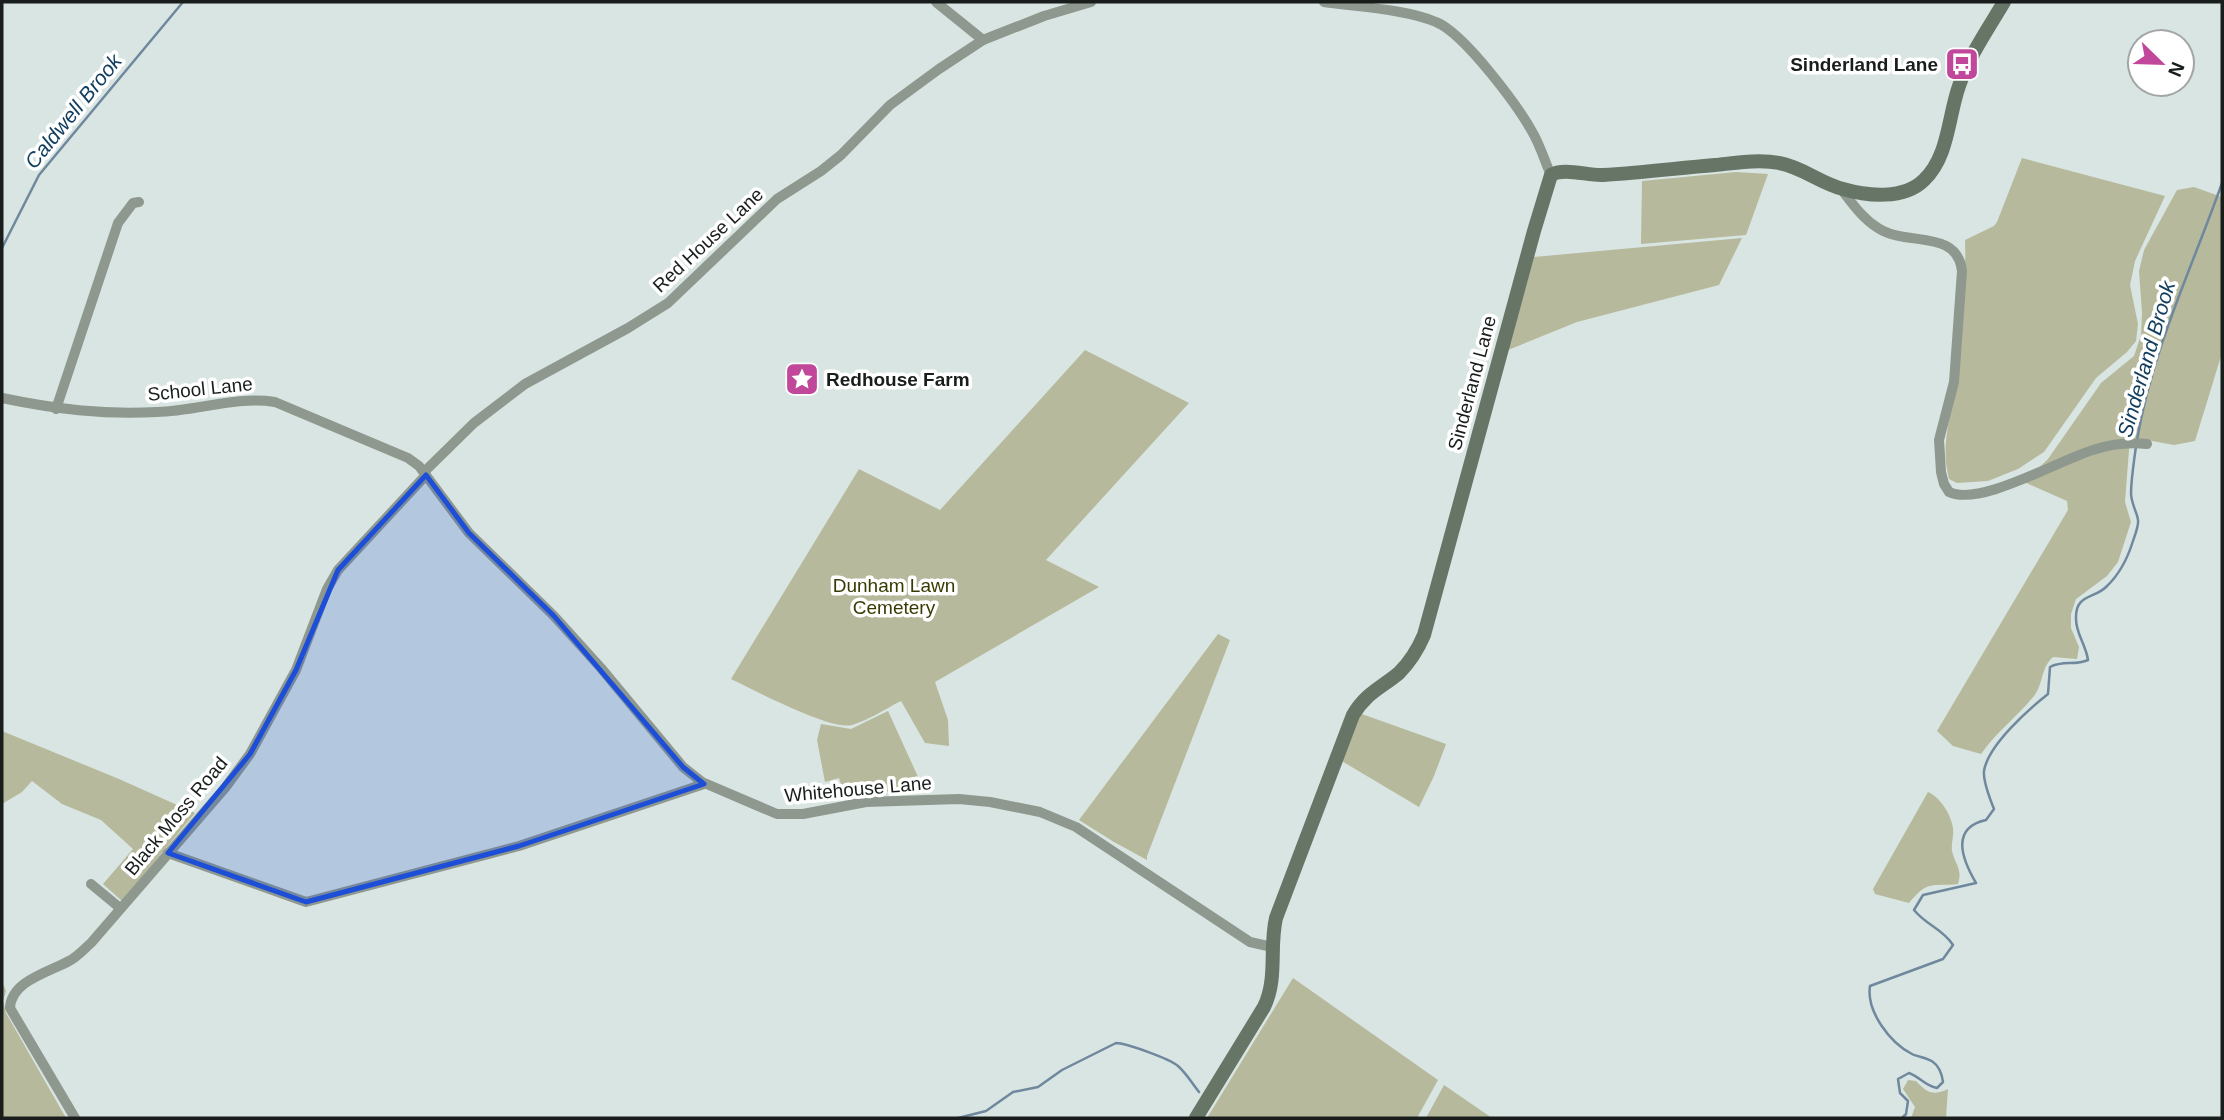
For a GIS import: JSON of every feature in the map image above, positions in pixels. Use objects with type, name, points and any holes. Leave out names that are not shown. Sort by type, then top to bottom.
[{"type":"street","points":[[936,2],[983,40]]},
{"type":"street","name":"Red House Lane","points":[[425,474],[474,423],[525,384],[668,303],[777,199],[841,155],[890,105],[983,40],[1044,16],[1091,2]]},
{"type":"street","points":[[1324,2],[1419,16],[1440,23],[1453,32],[1475,55],[1526,121],[1551,175],[1557,172],[1616,174],[1732,163],[1776,162],[1799,168],[1841,189],[1887,195],[1905,191],[1923,181],[1940,155],[1958,88],[1970,59],[2004,2]]},
{"type":"street","name":"Sinderland Lane","points":[[1196,1118],[1269,998],[1276,918],[1353,715],[1365,697],[1394,677],[1408,663],[1424,635],[1551,175]]},
{"type":"street","points":[[1841,189],[1855,208],[1878,228],[1900,237],[1950,246],[1961,260],[1954,382],[1939,440],[1941,472],[1949,492],[1964,496],[1992,491],[2091,450],[2129,442],[2147,444]]},
{"type":"street","points":[[56,409],[118,223],[133,203],[139,202]]},
{"type":"street","name":"School Lane","points":[[2,398],[84,412],[159,412],[255,399],[275,402],[408,458],[425,474]]},
{"type":"street","name":"Whitehouse Lane","points":[[425,474],[469,533],[554,616],[683,767],[704,784],[777,814],[803,814],[866,802],[959,799],[1001,803],[1040,812],[1076,827],[1250,942],[1272,947]]},
{"type":"street","name":"Black Moss Road","points":[[75,1118],[10,1008],[11,999],[18,989],[72,960],[91,943],[225,788],[250,754],[296,670],[327,589],[338,569],[425,474]]},
{"type":"street","points":[[168,853],[306,902],[519,846],[704,784]]},
{"type":"street","points":[[91,884],[120,908]]},
{"type":"highlighted area","points":[[426,475],[469,533],[554,616],[683,767],[704,784],[519,846],[306,902],[168,853],[250,754],[296,670],[338,570]]},
{"type":"green space","points":[[2022,158],[2165,196],[2135,261],[2130,285],[2138,324],[2136,341],[2096,378],[2044,452],[2018,469],[1988,481],[1957,483],[1949,479],[1946,447],[1963,299],[1965,240],[1997,222]]},
{"type":"green space","points":[[1736,172],[1768,174],[1746,235],[1641,244],[1642,181]]},
{"type":"green space","points":[[2194,187],[2222,197],[2222,353],[2195,441],[2174,445],[2130,437],[2125,502],[2131,522],[2118,562],[2107,576],[2076,599],[2071,614],[2071,628],[2079,647],[2077,659],[2053,657],[2046,666],[2034,696],[1981,754],[1953,746],[1937,731],[2068,510],[2067,501],[2024,482],[2048,459],[2101,383],[2134,356],[2141,335],[2139,271],[2144,250],[2177,190]]},
{"type":"green space","points":[[1742,238],[1719,285],[1577,322],[1508,350],[1534,257]]},
{"type":"green space","name":"Dunham Lawn Cemetery","points":[[1085,350],[1189,403],[1046,560],[1099,587],[935,682],[948,720],[949,746],[925,743],[901,701],[858,723],[842,725],[811,716],[731,679],[859,469],[940,510]]},
{"type":"green space","points":[[1218,634],[1230,640],[1147,860],[1079,820]]},
{"type":"green space","points":[[888,711],[924,790],[844,794],[839,778],[825,782],[817,740],[821,724],[851,729]]},
{"type":"green space","points":[[1359,713],[1446,744],[1419,807],[1340,760]]},
{"type":"green space","points":[[2,731],[195,813],[122,901],[103,884],[133,849],[101,820],[62,804],[32,781],[22,792],[2,804]]},
{"type":"green space","points":[[1928,792],[1941,802],[1952,823],[1952,851],[1959,871],[1958,884],[1926,887],[1909,903],[1875,894],[1873,889]]},
{"type":"green space","points":[[1293,978],[1438,1080],[1417,1118],[1207,1118]]},
{"type":"green space","points":[[2,981],[6,991],[3,1001],[6,1013],[66,1118],[2,1118]]},
{"type":"green space","points":[[1908,1080],[1916,1081],[1931,1092],[1948,1089],[1946,1118],[1911,1118],[1915,1107],[1903,1089]]},
{"type":"green space","points":[[1444,1085],[1492,1118],[1426,1118]]},
{"type":"waterway","name":"Caldwell Brook","points":[[2,248],[39,175],[183,2]]},
{"type":"waterway","name":"Sinderland Brook","points":[[2137,440],[2152,374],[2222,183]]},
{"type":"waterway","name":"Sinderland Brook","points":[[1902,1118],[1906,1114],[1908,1101],[1900,1093],[1898,1079],[1909,1073],[1937,1088],[1943,1082],[1942,1076],[1933,1062],[1912,1054],[1888,1034],[1872,1006],[1870,986],[1943,959],[1953,945],[1914,910],[1923,895],[1976,883],[1962,846],[1967,830],[1986,820],[1994,809],[1985,780],[1987,761],[2010,728],[2048,694],[2050,667],[2088,660],[2078,630],[2077,611],[2082,601],[2111,582],[2131,547],[2138,522],[2131,494],[2136,446]]},
{"type":"waterway","points":[[958,1118],[986,1111],[1013,1092],[1038,1087],[1062,1070],[1116,1043],[1138,1048],[1173,1063],[1184,1072],[1199,1092]]},
{"type":"place","name":"Sinderland Lane","points":[[1962,64]]},
{"type":"place","name":"Redhouse Farm","points":[[802,379]]}]
